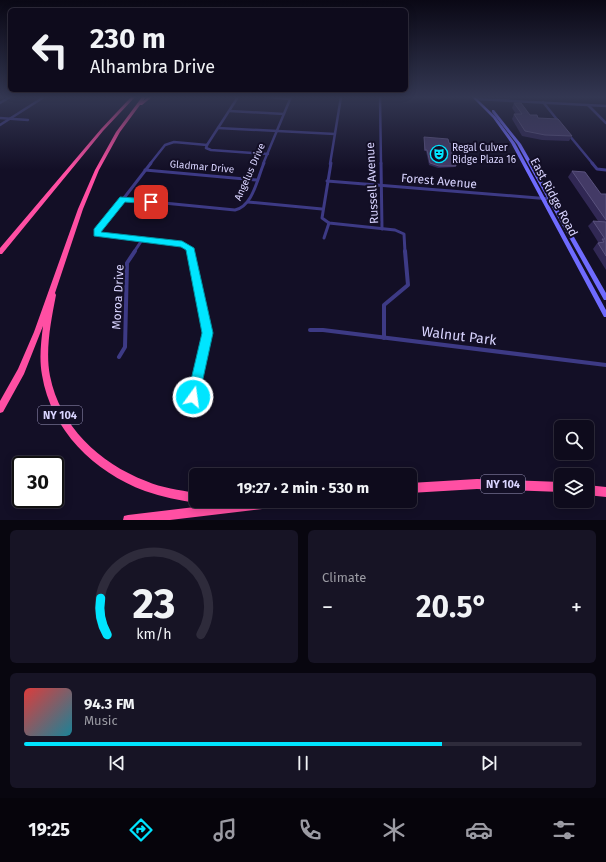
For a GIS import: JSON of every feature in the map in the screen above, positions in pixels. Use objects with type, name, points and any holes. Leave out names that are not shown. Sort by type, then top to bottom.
[{"type":"highway","points":[[0,252],[110,121]]},
{"type":"highway","name":"NY 104","points":[[125,121],[101,160],[89,186],[65,253],[49,315],[45,345],[48,386],[63,421],[75,438],[89,453],[117,473],[151,488],[189,496]]},
{"type":"highway","points":[[120,128],[127,121]]},
{"type":"highway","points":[[0,248],[31,215]]},
{"type":"highway","points":[[0,410],[26,362],[65,253]]},
{"type":"highway","name":"NY 104","points":[[417,488],[477,484],[554,487]]},
{"type":"highway","points":[[594,491],[606,492]]},
{"type":"highway","points":[[128,520],[228,508]]},
{"type":"main road","name":"East Ridge Road","points":[[497,121],[507,134],[606,315]]},
{"type":"main road","name":"East Ridge Road","points":[[502,121],[513,134],[606,298]]},
{"type":"street","points":[[207,145],[223,121]]},
{"type":"street","name":"Angelus Drive","points":[[123,199],[235,210],[243,208],[248,202],[281,121]]},
{"type":"street","points":[[337,121],[322,208],[322,218],[329,223],[382,229]]},
{"type":"street","name":"Russell Avenue","points":[[381,121],[382,229],[398,231],[405,236],[408,283],[404,289],[384,305],[384,338]]},
{"type":"street","points":[[558,121],[563,127]]},
{"type":"street","points":[[218,128],[335,134]]},
{"type":"street","points":[[568,133],[597,169],[606,170]]},
{"type":"street","points":[[193,397],[207,333],[190,248],[186,245],[97,234],[97,231],[145,170],[168,144],[174,142],[207,145]]},
{"type":"street","points":[[207,145],[206,148],[211,150],[268,154]]},
{"type":"street","name":"Gladmar Drive","points":[[145,170],[257,180]]},
{"type":"street","name":"Forest Avenue","points":[[327,181],[550,200]]},
{"type":"street","points":[[248,202],[322,208]]},
{"type":"street","points":[[324,238],[329,223]]},
{"type":"street","name":"Moroa Drive","points":[[119,357],[125,347],[127,264],[142,240]]},
{"type":"street","name":"Walnut Park","points":[[310,330],[606,365]]},
{"type":"building","points":[[519,121],[560,121],[572,136],[545,135],[525,131]]},
{"type":"building","name":"Regal Culver Ridge Plaza 16","points":[[424,137],[448,139],[449,143],[457,147],[455,151],[451,150],[456,166],[439,166],[430,163],[427,150],[425,150]]},
{"type":"building","points":[[572,171],[585,172],[601,194],[606,194],[606,220]]},
{"type":"building","points":[[593,221],[606,222],[606,256],[598,243],[604,242],[602,239],[605,239]]},
{"type":"place","name":"Regal Culver Ridge Plaza 16","points":[[439,154]]},
{"type":"route","points":[[151,202],[123,199],[97,231],[97,234],[182,244],[190,248],[207,333],[193,397]]}]
